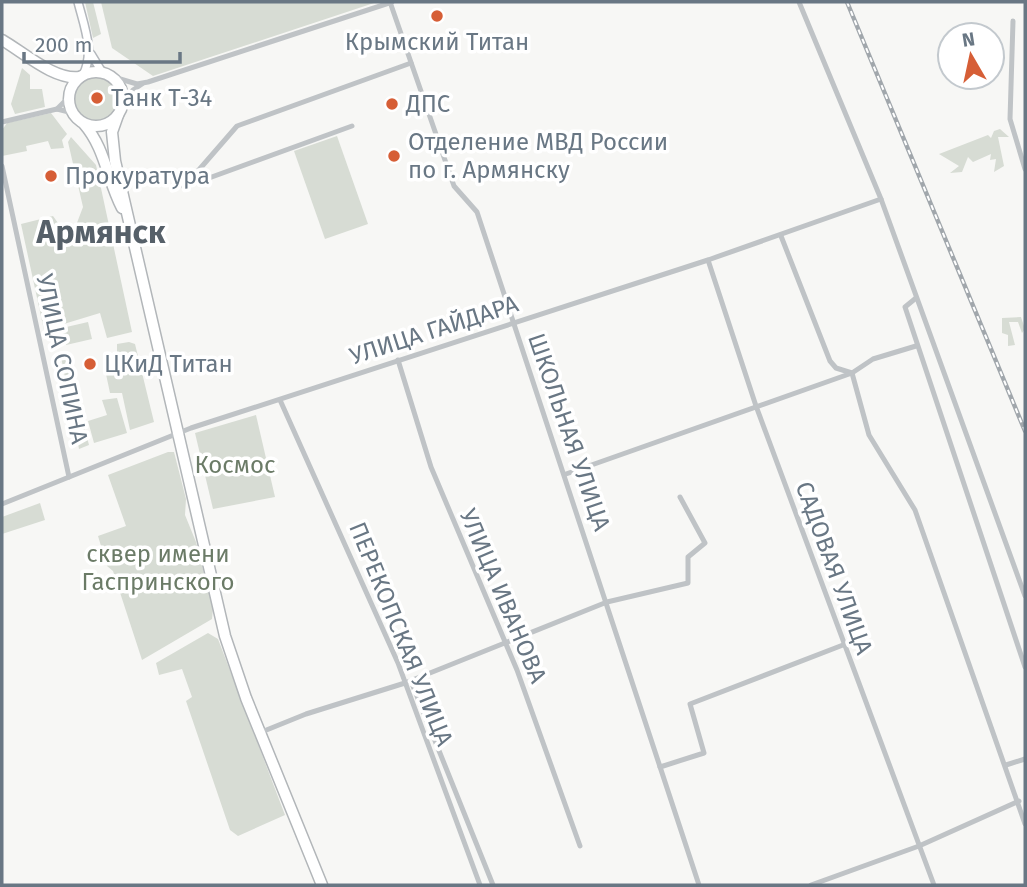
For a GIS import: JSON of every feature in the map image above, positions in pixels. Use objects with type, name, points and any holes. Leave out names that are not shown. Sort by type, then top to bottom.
[{"type":"highway","points":[[2,40],[54,71],[71,77],[106,74],[121,86],[124,101],[118,115],[112,146],[225,636],[259,733],[322,885]]},
{"type":"highway","points":[[54,71],[65,83],[73,113],[101,148],[111,188],[127,220]]},
{"type":"highway","points":[[69,95],[82,76]]},
{"type":"highway","points":[[83,123],[102,126],[118,115]]},
{"type":"main road","points":[[78,2],[89,51],[88,65],[82,76]]},
{"type":"main road","points":[[89,51],[106,74]]},
{"type":"street","points":[[106,74],[137,84],[148,82],[391,2]]},
{"type":"street","name":"ШКОЛЬНАЯ УЛИЦА","points":[[391,2],[454,186],[477,212],[566,474],[699,885]]},
{"type":"street","points":[[799,2],[881,199],[1025,596]]},
{"type":"street","points":[[1013,21],[1010,119],[1025,169]]},
{"type":"street","points":[[352,126],[184,187],[237,126],[411,63]]},
{"type":"street","points":[[124,101],[133,90],[148,82]]},
{"type":"street","points":[[57,108],[69,95]]},
{"type":"street","points":[[2,122],[57,108],[73,113]]},
{"type":"street","name":"УЛИЦА СОПИНА","points":[[2,166],[69,477]]},
{"type":"street","name":"УЛИЦА ГАЙДАРА","points":[[2,505],[177,433],[708,260],[881,199]]},
{"type":"street","points":[[780,236],[830,361],[836,368],[852,373]]},
{"type":"street","name":"САДОВАЯ УЛИЦА","points":[[708,260],[756,406],[934,885]]},
{"type":"street","points":[[916,298],[905,307],[916,346],[1025,667]]},
{"type":"street","points":[[566,474],[852,373],[873,359],[916,346]]},
{"type":"street","name":"УЛИЦА ИВАНОВА","points":[[398,360],[431,467],[517,670],[580,846]]},
{"type":"street","points":[[852,373],[869,435],[915,510],[1025,824]]},
{"type":"street","name":"ПЕРЕКОПСКАЯ УЛИЦА","points":[[280,400],[408,682],[493,885]]},
{"type":"street","points":[[259,733],[306,714],[408,682],[607,602],[688,583],[688,557],[705,543],[680,497]]},
{"type":"street","points":[[660,766],[704,753],[690,704],[843,645]]},
{"type":"street","name":"ПЕРЕКОПСКАЯ УЛИЦА","points":[[408,682],[480,885]]},
{"type":"street","points":[[1006,765],[1025,759]]},
{"type":"street","points":[[811,885],[919,846],[1019,801]]},
{"type":"green space","points":[[85,2],[93,2],[101,34],[93,38]]},
{"type":"green space","points":[[101,2],[377,2],[153,76],[112,48]]},
{"type":"green space","points":[[22,68],[30,75],[30,89],[42,89],[45,107],[15,114],[11,104]]},
{"type":"green space","points":[[96,76],[112,83],[119,99],[112,115],[96,122],[80,115],[73,99],[80,83]]},
{"type":"green space","points":[[51,113],[67,134],[62,140],[64,148],[51,149],[48,141],[26,146],[27,151],[2,156],[2,130],[7,123]]},
{"type":"green space","points":[[1000,129],[1009,137],[998,137],[1004,166],[994,172],[996,159],[990,160],[991,154],[973,162],[968,157],[962,172],[950,173],[959,166],[939,154],[988,135],[991,138],[994,131]]},
{"type":"green space","points":[[337,136],[368,224],[325,239],[294,151]]},
{"type":"green space","points":[[71,137],[96,165],[132,332],[107,338],[100,313],[44,330],[21,224],[53,216],[63,230],[75,228],[83,207],[68,142]]},
{"type":"green space","points":[[1021,317],[1025,329],[1022,333],[1018,322],[1009,322],[1015,345],[1008,346],[1008,335],[1002,333],[1002,318]]},
{"type":"green space","points":[[88,322],[92,339],[66,345],[62,328]]},
{"type":"green space","points":[[117,344],[135,344],[154,422],[130,430],[122,393],[110,393],[103,360],[117,356]]},
{"type":"green space","points":[[61,357],[66,357],[89,445],[79,449]]},
{"type":"green space","points":[[117,398],[127,433],[94,443],[88,421],[107,415],[102,400]]},
{"type":"green space","name":"Космос","points":[[256,415],[275,497],[213,509],[195,433]]},
{"type":"green space","name":"сквер имени Гаспринского","points":[[174,452],[186,499],[185,515],[196,542],[213,609],[212,619],[142,660],[113,571],[107,566],[98,536],[126,526],[108,475]]},
{"type":"green space","points":[[40,503],[45,520],[2,534],[2,517]]},
{"type":"green space","points":[[208,633],[218,639],[285,815],[238,836],[230,830],[186,701],[192,697],[182,669],[159,675],[156,663]]},
{"type":"railway","points":[[847,2],[1025,431]]},
{"type":"place","name":"Крымский Титан","points":[[437,16]]},
{"type":"place","name":"Танк Т-34","points":[[97,98]]},
{"type":"place","name":"ДПС","points":[[392,104]]},
{"type":"place","name":"Отделение МВД России по г. Армянску","points":[[394,156]]},
{"type":"place","name":"Прокуратура","points":[[51,176]]},
{"type":"place","name":"ЦКиД Титан","points":[[90,364]]},
{"type":"district","name":"Армянск","points":[[101,232]]}]
